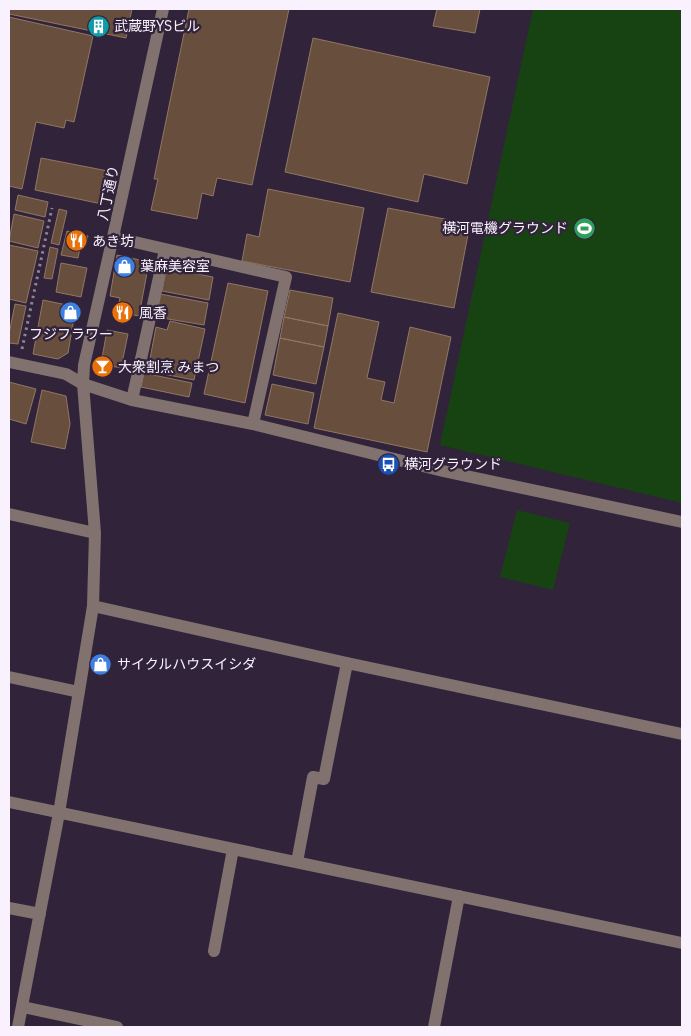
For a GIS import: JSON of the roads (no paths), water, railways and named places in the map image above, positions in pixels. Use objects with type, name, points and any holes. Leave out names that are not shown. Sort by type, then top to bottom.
[{"type":"street","name":"八丁通り","points":[[18,1027],[59,813],[93,606],[94,533],[83,384],[84,365],[114,237],[163,9]]},
{"type":"street","points":[[114,237],[286,277],[253,424]]},
{"type":"street","points":[[132,400],[165,250]]},
{"type":"street","points":[[14,363],[66,374],[83,384],[132,400],[253,424],[443,471],[682,522]]},
{"type":"street","points":[[9,514],[94,533]]},
{"type":"street","points":[[93,606],[347,663],[682,734]]},
{"type":"street","points":[[297,862],[313,777],[324,779],[347,663]]},
{"type":"street","points":[[9,677],[79,692]]},
{"type":"street","points":[[9,802],[682,943]]},
{"type":"street","points":[[214,951],[233,849]]},
{"type":"street","points":[[434,1027],[459,896]]},
{"type":"street","points":[[9,908],[40,914]]},
{"type":"street","points":[[22,1007],[117,1027]]},
{"type":"place","name":"武蔵野YSビル","points":[[98,26]]},
{"type":"place","name":"横河電機グラウンド","points":[[584,228]]},
{"type":"place","name":"あき坊","points":[[76,241]]},
{"type":"place","name":"葉麻美容室","points":[[124,266]]},
{"type":"place","name":"フジフラワー","points":[[71,312]]},
{"type":"place","name":"風香","points":[[123,313]]},
{"type":"place","name":"大衆割烹 みまつ","points":[[102,367]]},
{"type":"place","name":"横河グラウンド","points":[[388,464]]},
{"type":"place","name":"サイクルハウスイシダ","points":[[101,664]]}]
